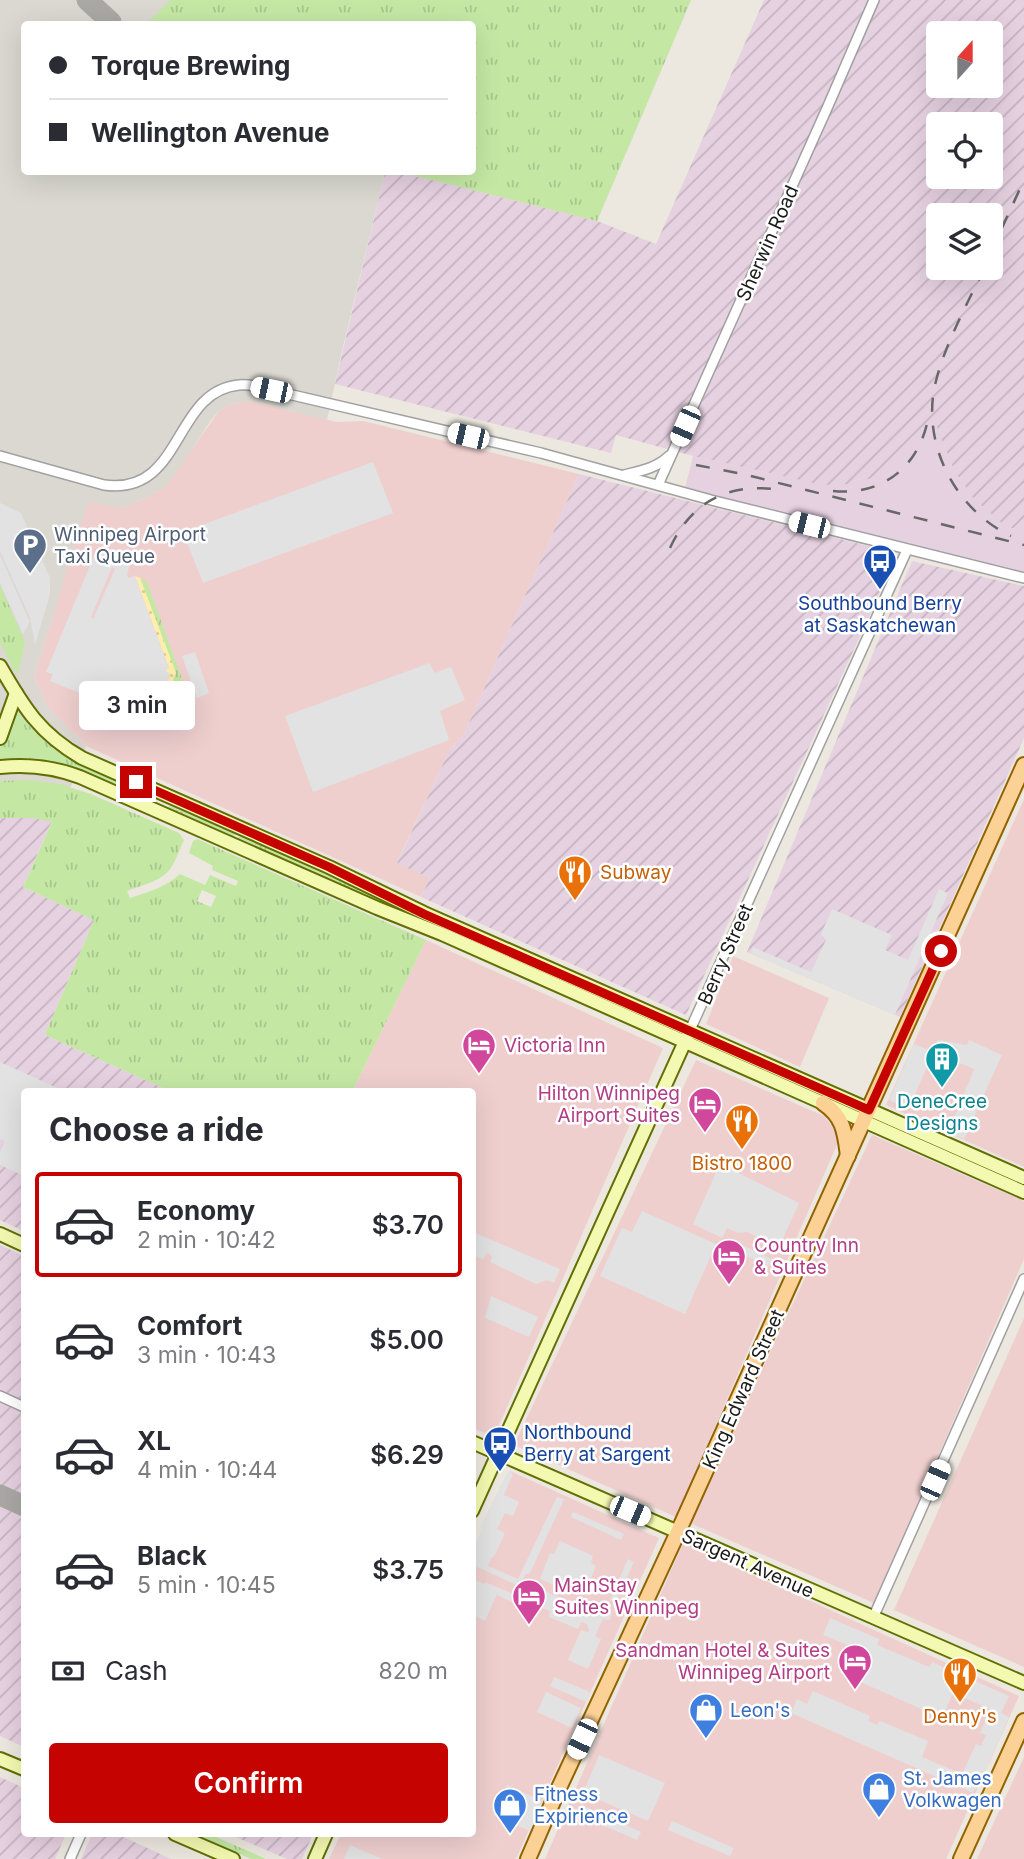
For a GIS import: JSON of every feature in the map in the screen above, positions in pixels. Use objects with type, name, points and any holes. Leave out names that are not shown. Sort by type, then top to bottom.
[{"type":"main road","points":[[0,666],[41,728],[82,758],[329,867],[444,929]]},
{"type":"main road","points":[[0,738],[16,693]]},
{"type":"main road","name":"King Edward Street","points":[[528,1859],[1024,765]]},
{"type":"main road","points":[[0,767],[47,768],[80,777],[444,929],[688,1036],[941,1149],[1024,1192]]},
{"type":"main road","points":[[688,1036],[823,1103],[867,1115]]},
{"type":"main road","name":"Berry Street","points":[[476,1502],[688,1036]]},
{"type":"main road","points":[[823,1103],[832,1110],[843,1126],[848,1156]]},
{"type":"main road","points":[[941,1149],[1024,1178]]},
{"type":"main road","points":[[0,1234],[21,1244]]},
{"type":"main road","name":"Sargent Avenue","points":[[476,1444],[1024,1683]]},
{"type":"main road","points":[[961,1859],[1024,1721]]},
{"type":"main road","points":[[0,1759],[21,1768]]},
{"type":"main road","points":[[181,1837],[233,1859]]},
{"type":"main road","points":[[315,1859],[325,1837]]},
{"type":"street","name":"Sherwin Road","points":[[658,485],[874,0]]},
{"type":"street","points":[[0,456],[104,485],[132,485],[158,468],[196,409],[230,386],[242,385],[528,450],[907,550],[1024,578]]},
{"type":"street","points":[[623,475],[659,464],[674,449]]},
{"type":"street","name":"Berry Street","points":[[688,1036],[907,550]]},
{"type":"street","points":[[873,1618],[1024,1279]]},
{"type":"street","points":[[0,1396],[21,1406]]},
{"type":"street","points":[[70,1859],[80,1837]]},
{"type":"shaded area","points":[[0,0],[691,0],[597,221],[412,175],[476,175],[476,21],[21,21],[21,175],[384,175],[327,420],[255,402],[230,404],[211,420],[165,487],[122,508],[88,502],[34,677],[48,708],[86,746],[67,797],[0,789]]},
{"type":"shaded area","points":[[764,0],[1024,0],[1024,531],[693,456],[616,435],[611,453],[335,384],[384,175],[412,175],[597,221],[656,244]]},
{"type":"shaded area","points":[[255,402],[337,422],[363,421],[579,474],[464,734],[449,751],[397,862],[430,878],[421,897],[86,746],[48,708],[34,677],[88,501],[122,508],[165,487],[219,411],[230,404]]},
{"type":"shaded area","points":[[927,423],[936,425],[954,470],[974,499],[1005,526],[1024,531],[1024,573],[685,488],[693,456],[823,485],[849,484],[872,478],[888,469],[912,445]]},
{"type":"shaded area","points":[[373,462],[393,513],[203,583],[183,532]]},
{"type":"shaded area","points":[[579,474],[888,551],[889,573],[686,1015],[421,897],[430,878],[397,863],[449,751],[464,734]]},
{"type":"shaded area","name":"Winnipeg Airport Taxi Queue","points":[[0,503],[21,513],[50,578],[50,594],[35,645],[30,618],[0,551]]},
{"type":"shaded area","points":[[105,547],[131,558],[127,576],[135,576],[169,669],[165,670],[170,674],[156,708],[160,710],[152,722],[50,681],[53,674],[46,672],[96,551],[102,554]],"holes":[[[112,567],[115,569],[93,619],[91,617]]]},
{"type":"shaded area","points":[[0,555],[30,622],[23,634],[0,583]]},
{"type":"shaded area","points":[[912,561],[1024,586],[1024,738],[900,1017],[747,952]]},
{"type":"shaded area","points":[[195,652],[209,693],[197,698],[182,656]]},
{"type":"shaded area","points":[[430,663],[434,673],[451,667],[465,700],[440,711],[449,740],[313,792],[285,716]]},
{"type":"shaded area","points":[[1024,799],[1024,1167],[886,1105]]},
{"type":"shaded area","points":[[0,818],[34,818],[52,821],[23,887],[94,920],[45,1035],[163,1088],[21,1088],[21,1230],[0,1220]]},
{"type":"shaded area","points":[[939,889],[948,893],[895,1015],[750,953],[753,947],[811,972],[826,940],[821,934],[832,909],[892,935],[885,950],[908,960]]},
{"type":"shaded area","points":[[426,940],[663,1048],[494,1437],[476,1429],[476,1088],[354,1088]]},
{"type":"shaded area","points":[[733,956],[829,998],[800,1067],[706,1024]]},
{"type":"shaded area","points":[[938,1040],[967,1045],[969,1040],[1002,1055],[964,1139],[945,1131],[947,1125],[951,1126],[974,1069],[933,1052]]},
{"type":"shaded area","points":[[914,1044],[933,1052],[909,1109],[889,1100]]},
{"type":"shaded area","points":[[696,1060],[824,1116],[839,1140],[676,1517],[514,1445]]},
{"type":"shaded area","points":[[0,1062],[57,1088],[21,1088],[21,1175],[0,1165],[0,1152],[5,1141],[0,1139]]},
{"type":"shaded area","points":[[872,1135],[1024,1201],[1024,1259],[874,1603],[690,1523]]},
{"type":"shaded area","points":[[720,1164],[799,1203],[779,1247],[747,1232],[738,1233],[727,1228],[722,1238],[693,1224]]},
{"type":"shaded area","points":[[642,1211],[716,1244],[685,1314],[600,1276],[622,1228],[632,1232]]},
{"type":"shaded area","points":[[476,1233],[560,1269],[554,1283],[546,1280],[536,1284],[490,1262],[492,1257],[488,1253],[483,1260],[476,1256]]},
{"type":"shaded area","points":[[735,1242],[772,1259],[769,1266],[732,1250]]},
{"type":"shaded area","points":[[0,1245],[21,1255],[21,1746],[0,1736]]},
{"type":"shaded area","points":[[491,1296],[538,1317],[529,1337],[485,1318]]},
{"type":"shaded area","points":[[1024,1318],[1024,1667],[894,1610]]},
{"type":"shaded area","points":[[508,1471],[513,1474],[504,1495],[519,1502],[513,1516],[505,1513],[497,1529],[505,1533],[488,1566],[518,1579],[557,1497],[564,1499],[530,1573],[523,1579],[525,1585],[521,1587],[476,1566],[476,1545],[482,1528],[480,1527]]},
{"type":"shaded area","points":[[510,1471],[659,1538],[516,1859],[329,1859],[340,1837],[476,1837],[476,1545]]},
{"type":"shaded area","points":[[573,1512],[624,1534],[621,1540],[571,1517]]},
{"type":"shaded area","points":[[560,1541],[593,1556],[591,1563],[596,1566],[586,1589],[580,1587],[577,1595],[540,1579],[550,1553],[554,1554]]},
{"type":"shaded area","points":[[683,1543],[1019,1696],[946,1859],[545,1859]]},
{"type":"shaded area","points":[[628,1559],[634,1562],[616,1602],[610,1600]]},
{"type":"shaded area","points":[[476,1580],[522,1598],[528,1584],[577,1605],[612,1613],[610,1620],[603,1619],[595,1636],[601,1639],[588,1669],[568,1660],[581,1630],[589,1631],[587,1624],[581,1622],[578,1629],[549,1617],[550,1611],[530,1603],[527,1609],[497,1594],[485,1621],[476,1616]]},
{"type":"shaded area","points":[[830,1618],[879,1639],[877,1645],[929,1667],[932,1662],[1009,1696],[1001,1713],[1009,1717],[973,1793],[791,1713],[797,1699],[807,1704],[813,1691],[870,1716],[868,1721],[877,1725],[880,1721],[928,1741],[922,1757],[962,1774],[976,1744],[981,1746],[986,1735],[980,1733],[990,1709],[953,1693],[942,1718],[840,1673],[852,1647],[823,1635]]},
{"type":"shaded area","points":[[554,1677],[590,1692],[586,1702],[550,1686]]},
{"type":"shaded area","points":[[546,1692],[581,1708],[572,1728],[537,1712]]},
{"type":"shaded area","points":[[599,1755],[665,1783],[648,1821],[583,1793]]},
{"type":"shaded area","points":[[1024,1757],[1024,1859],[977,1859]]},
{"type":"shaded area","points":[[0,1777],[21,1787],[21,1837],[65,1837],[55,1859],[0,1859]]},
{"type":"shaded area","points":[[507,1785],[543,1801],[530,1831],[493,1815]]},
{"type":"shaded area","points":[[586,1807],[641,1832],[637,1840],[582,1816]]},
{"type":"shaded area","points":[[672,1821],[734,1848],[730,1856],[668,1830]]},
{"type":"shaded area","points":[[91,1837],[123,1837],[171,1859],[81,1859]]},
{"type":"shaded area","points":[[236,1837],[312,1837],[302,1859],[287,1859]]},
{"type":"shaded area","points":[[350,1845],[382,1859],[344,1859]]},
{"type":"green space","points":[[171,0],[691,0],[597,221],[412,175],[476,175],[476,21],[149,21]]},
{"type":"green space","points":[[140,578],[147,582],[191,704],[176,714],[161,708],[176,673]]},
{"type":"green space","points":[[0,585],[25,642],[18,673],[0,642]]},
{"type":"green space","points":[[16,710],[39,736],[52,746],[79,763],[125,785],[124,788],[0,762],[0,746]]},
{"type":"green space","points":[[28,780],[60,784],[91,794],[179,833],[184,840],[168,871],[152,882],[127,891],[130,898],[163,886],[180,874],[205,885],[210,875],[236,886],[238,881],[212,870],[213,866],[189,853],[193,841],[197,839],[426,940],[354,1088],[163,1088],[45,1035],[94,920],[23,887],[52,822],[34,818],[0,818],[0,781]],"holes":[[[202,890],[216,896],[211,907],[197,901]]]},
{"type":"green space","points":[[170,806],[235,834],[233,839],[166,808]]},
{"type":"green space","points":[[239,836],[419,915],[418,919],[237,841]]},
{"type":"green space","points":[[201,1837],[216,1837],[266,1859],[251,1859]]},
{"type":"sand","points":[[135,576],[140,578],[176,673],[166,697],[162,695],[170,675],[165,670],[169,668]]},
{"type":"taxiway","points":[[87,0],[110,21]]},
{"type":"taxiway","points":[[0,1495],[21,1505]]},
{"type":"railway","points":[[1003,226],[1024,180]]},
{"type":"railway","points":[[978,280],[940,367],[932,404],[933,427],[946,472],[958,492],[991,524],[1011,536]]},
{"type":"railway","points":[[833,491],[868,488],[896,475],[916,451],[928,419]]},
{"type":"railway","points":[[696,465],[743,474],[1024,545]]},
{"type":"railway","points":[[670,548],[688,519],[712,500],[740,490],[774,489]]},
{"type":"place","name":"Winnipeg Airport Taxi Queue","points":[[30,575]]},
{"type":"place","name":"Southbound Berry at Saskatchewan","points":[[880,591]]},
{"type":"place","name":"Subway","points":[[575,902]]},
{"type":"place","name":"Victoria Inn","points":[[479,1075]]},
{"type":"place","name":"DeneCree Designs","points":[[942,1089]]},
{"type":"place","name":"Hilton Winnipeg Airport Suites","points":[[705,1134]]},
{"type":"place","name":"Bistro 1800","points":[[742,1151]]},
{"type":"place","name":"Country Inn & Suites","points":[[729,1286]]},
{"type":"place","name":"Northbound Berry at Sargent","points":[[500,1473]]},
{"type":"place","name":"MainStay Suites Winnipeg","points":[[529,1626]]},
{"type":"place","name":"Sandman Hotel & Suites Winnipeg Airport","points":[[855,1691]]},
{"type":"place","name":"Denny's","points":[[960,1704]]},
{"type":"place","name":"Leon's","points":[[706,1740]]},
{"type":"place","name":"St. James Volkwagen","points":[[879,1819]]},
{"type":"place","name":"Fitness Expirience","points":[[510,1835]]},
{"type":"route","points":[[136,782],[329,867],[424,914],[869,1110],[941,951]]}]
